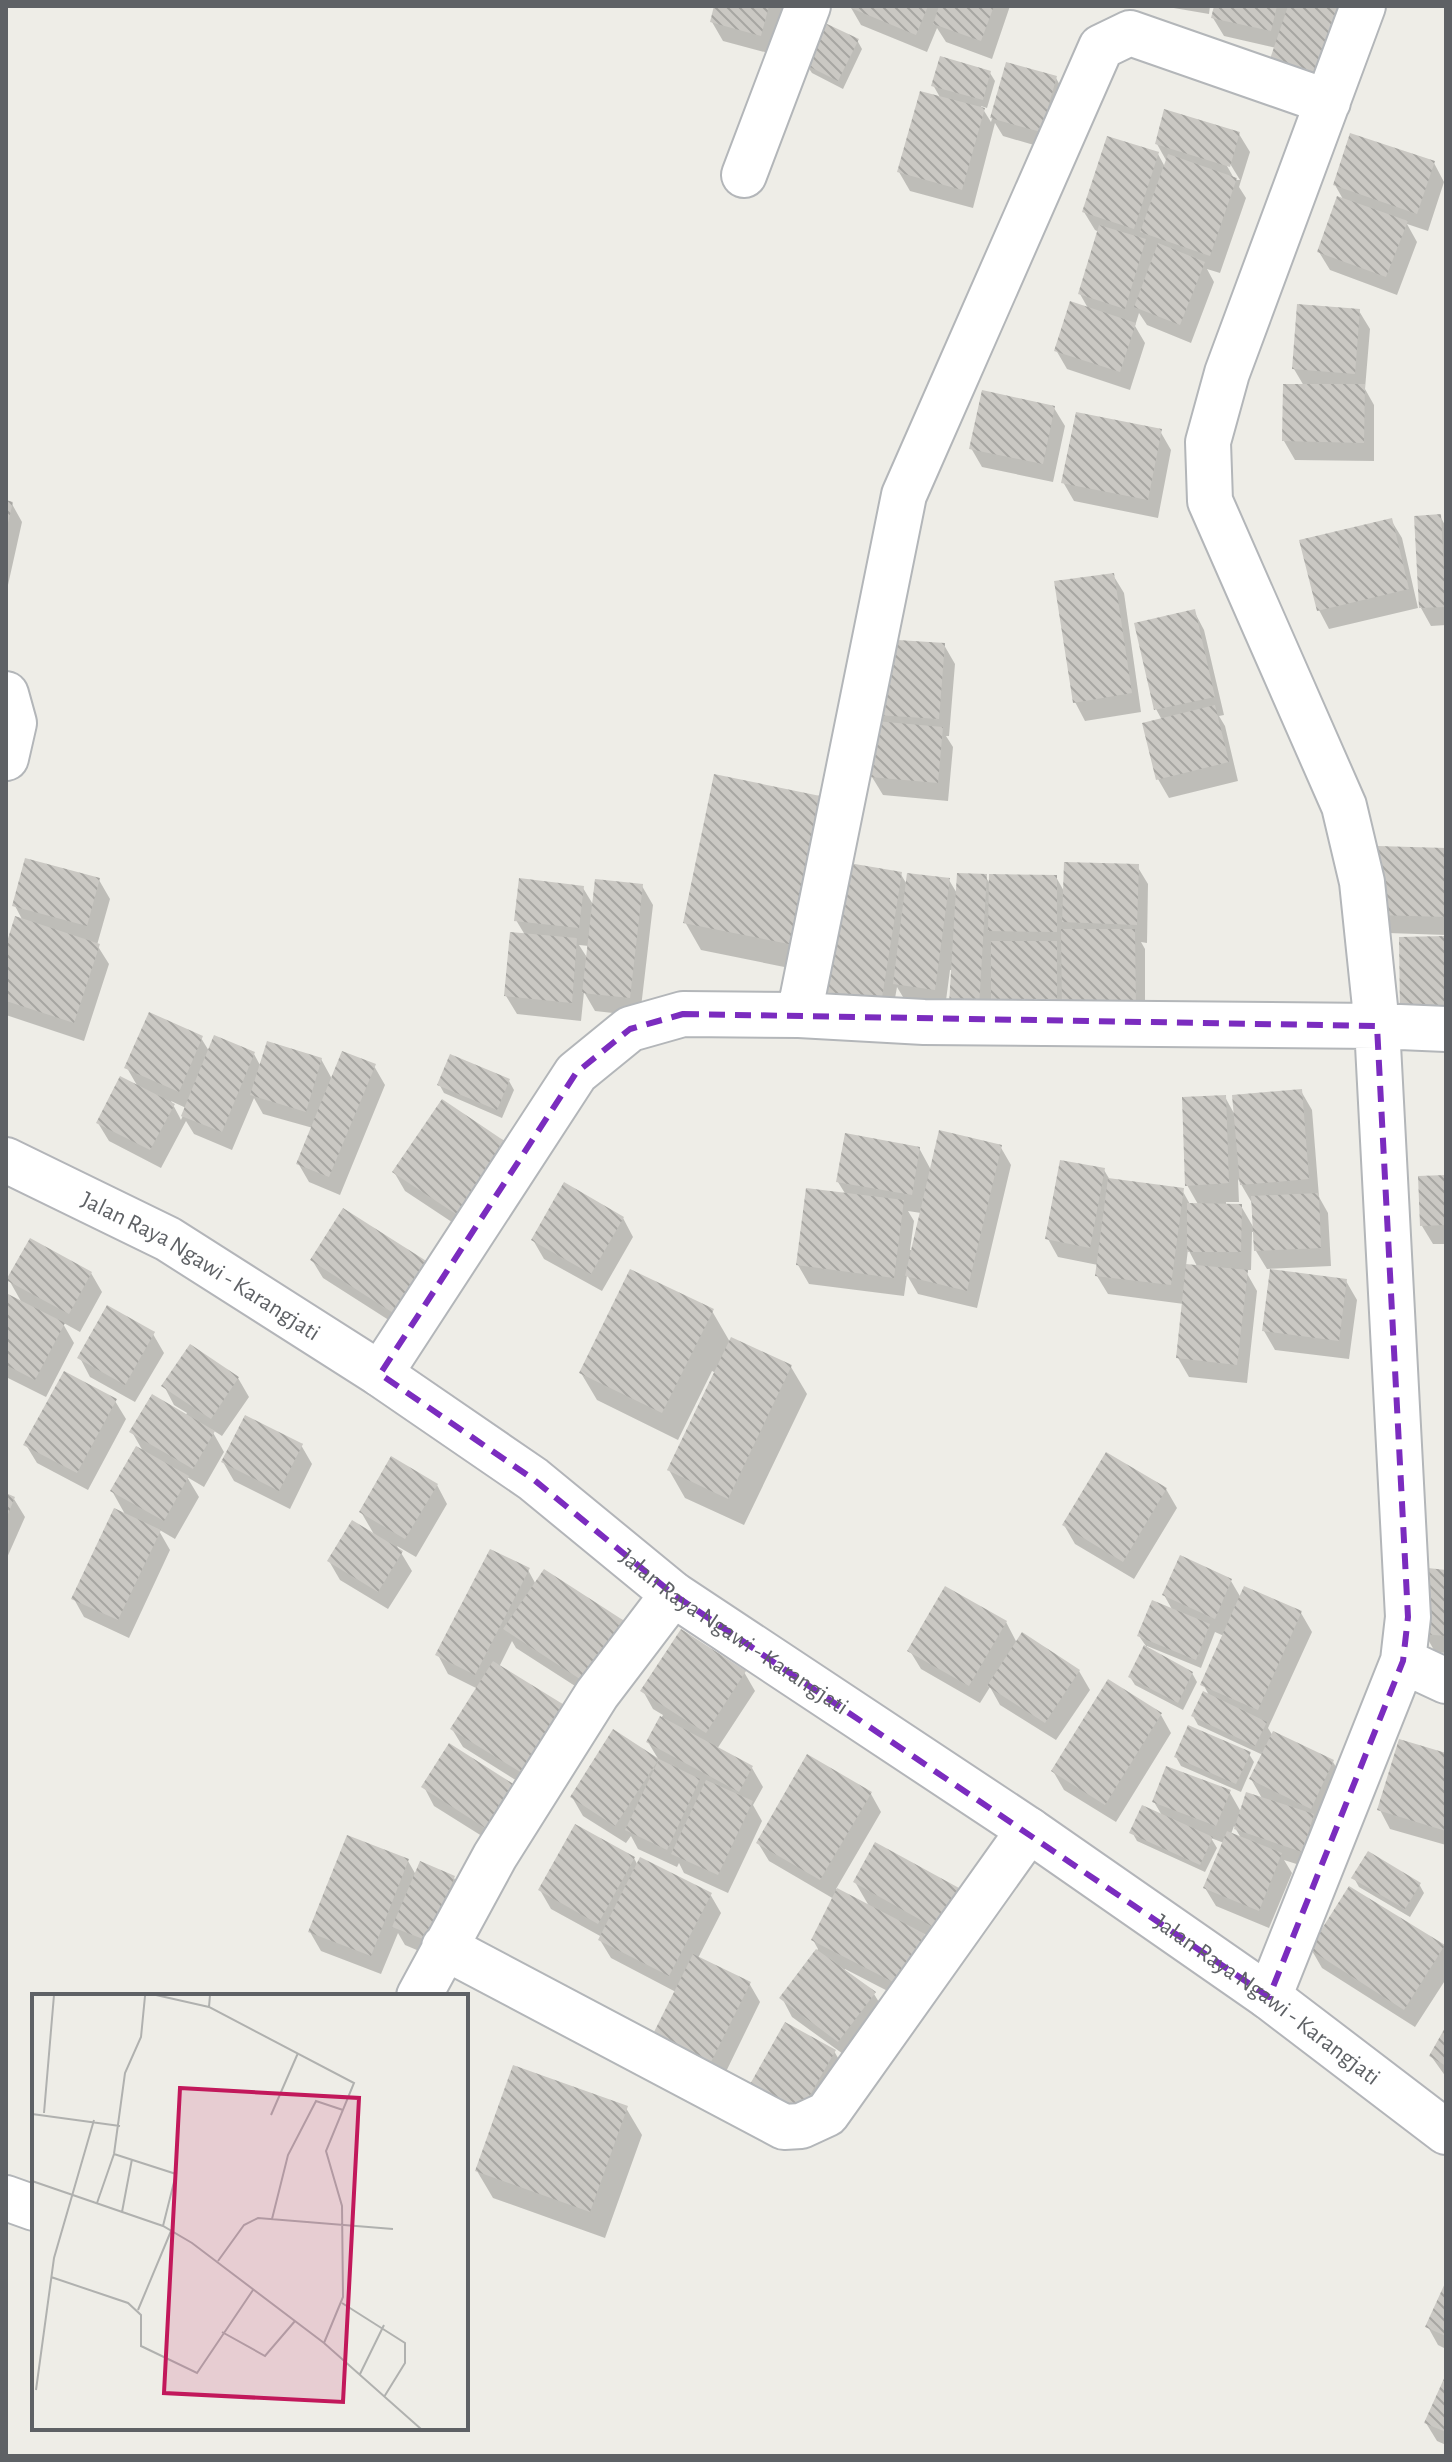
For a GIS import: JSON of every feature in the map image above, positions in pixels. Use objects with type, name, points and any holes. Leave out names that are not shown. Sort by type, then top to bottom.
[{"type":"street","points":[[744,175],[808,6]]},
{"type":"street","points":[[1269,1997],[1403,1661],[1408,1617],[1377,1026],[1362,882],[1344,806],[1210,501],[1208,442],[1227,373],[1363,6]]},
{"type":"street","points":[[799,1015],[904,495],[1101,47],[1130,33],[1328,102]]},
{"type":"street","points":[[6,694],[14,723],[6,758]]},
{"type":"street","points":[[380,1374],[576,1073],[630,1029],[683,1014],[799,1015],[924,1022],[1446,1029]]},
{"type":"street","name":"Jalan Raya Ngawi - Karangjati","points":[[6,1160],[168,1239],[380,1374],[533,1479],[673,1594],[1029,1830],[1269,1997],[1446,2132]]},
{"type":"street","points":[[420,1994],[495,1856],[597,1694],[673,1594]]},
{"type":"street","points":[[1403,1661],[1446,1681]]},
{"type":"street","points":[[444,1947],[784,2127],[801,2126],[827,2114],[1029,1830]]},
{"type":"street","points":[[6,2198],[32,2207]]},
{"type":"highlighted area","points":[[683,1014],[1377,1026],[1408,1617],[1403,1661],[1269,1997],[673,1594],[533,1479],[380,1374],[576,1073],[630,1029]]},
{"type":"building","points":[[714,6],[769,6],[761,36],[710,22]]},
{"type":"building","points":[[846,6],[928,6],[916,35]]},
{"type":"building","points":[[939,6],[994,6],[981,41],[933,24]]},
{"type":"building","points":[[1214,6],[1277,6],[1271,31],[1211,18]]},
{"type":"building","points":[[1288,6],[1343,6],[1319,78],[1269,62]]},
{"type":"building","points":[[825,23],[859,39],[838,81],[804,64]]},
{"type":"building","points":[[940,56],[991,71],[983,100],[931,86]]},
{"type":"building","points":[[1006,62],[1057,76],[1041,132],[990,118]]},
{"type":"building","points":[[920,91],[985,108],[962,190],[897,172]]},
{"type":"building","points":[[1164,109],[1240,132],[1230,167],[1155,144]]},
{"type":"building","points":[[1350,133],[1435,161],[1417,214],[1333,185]]},
{"type":"building","points":[[1107,136],[1159,152],[1134,229],[1082,212]]},
{"type":"building","points":[[1168,154],[1237,178],[1210,256],[1140,232]]},
{"type":"building","points":[[1337,196],[1408,221],[1386,277],[1317,252]]},
{"type":"building","points":[[1099,225],[1146,239],[1125,309],[1078,294]]},
{"type":"building","points":[[1158,243],[1205,262],[1180,325],[1134,307]]},
{"type":"building","points":[[1070,301],[1136,323],[1120,372],[1054,351]]},
{"type":"building","points":[[1297,304],[1360,309],[1355,374],[1292,369]]},
{"type":"building","points":[[1283,384],[1365,384],[1364,443],[1282,441]]},
{"type":"building","points":[[982,390],[1055,406],[1043,464],[969,449]]},
{"type":"building","points":[[1076,412],[1162,429],[1148,500],[1061,483]]},
{"type":"building","points":[[6,500],[13,502],[7,527],[6,527]]},
{"type":"building","points":[[1441,514],[1446,607],[1419,608],[1414,516]]},
{"type":"building","points":[[1392,518],[1409,589],[1317,611],[1299,540]]},
{"type":"building","points":[[1114,573],[1132,693],[1073,703],[1054,581]]},
{"type":"building","points":[[1195,609],[1215,697],[1154,710],[1134,623]]},
{"type":"building","points":[[882,639],[945,643],[939,719],[876,715]]},
{"type":"building","points":[[1215,705],[1229,762],[1156,780],[1142,723]]},
{"type":"building","points":[[875,721],[943,727],[938,783],[870,777]]},
{"type":"building","points":[[714,774],[825,797],[794,945],[683,923]]},
{"type":"building","points":[[1378,846],[1446,848],[1446,917],[1376,915]]},
{"type":"building","points":[[25,858],[100,878],[87,926],[12,906]]},
{"type":"building","points":[[843,862],[902,872],[881,1004],[822,994]]},
{"type":"building","points":[[1064,862],[1139,864],[1137,925],[1062,922]]},
{"type":"building","points":[[907,873],[950,878],[935,990],[893,984]]},
{"type":"building","points":[[957,873],[987,874],[978,1023],[948,1021]]},
{"type":"building","points":[[989,874],[1057,875],[1057,932],[988,931]]},
{"type":"building","points":[[519,878],[584,886],[579,928],[514,921]]},
{"type":"building","points":[[595,879],[643,884],[630,998],[582,993]]},
{"type":"building","points":[[15,916],[100,944],[74,1023],[6,1001],[6,945]]},
{"type":"building","points":[[1061,929],[1135,929],[1136,1013],[1062,1014]]},
{"type":"building","points":[[510,932],[577,938],[572,1003],[504,996]]},
{"type":"building","points":[[1446,936],[1446,1015],[1400,1015],[1399,937]]},
{"type":"building","points":[[991,941],[1057,941],[1057,1019],[991,1019]]},
{"type":"building","points":[[149,1012],[203,1036],[179,1092],[124,1068]]},
{"type":"building","points":[[214,1035],[255,1052],[222,1132],[181,1116]]},
{"type":"building","points":[[267,1041],[322,1058],[306,1112],[250,1095]]},
{"type":"building","points":[[342,1051],[376,1064],[329,1177],[296,1164]]},
{"type":"building","points":[[450,1054],[510,1079],[497,1110],[437,1085]]},
{"type":"building","points":[[120,1076],[175,1104],[150,1150],[96,1123]]},
{"type":"building","points":[[1302,1089],[1309,1179],[1240,1185],[1232,1095]]},
{"type":"building","points":[[1226,1095],[1229,1183],[1185,1186],[1182,1097]]},
{"type":"building","points":[[442,1099],[515,1148],[465,1220],[392,1172]]},
{"type":"building","points":[[939,1130],[1002,1145],[967,1291],[905,1276]]},
{"type":"building","points":[[845,1133],[920,1147],[912,1195],[836,1182]]},
{"type":"building","points":[[1060,1160],[1105,1168],[1090,1248],[1045,1239]]},
{"type":"building","points":[[1446,1175],[1446,1225],[1420,1226],[1418,1176]]},
{"type":"building","points":[[1108,1178],[1184,1188],[1171,1285],[1095,1276]]},
{"type":"building","points":[[564,1182],[624,1217],[591,1274],[531,1240]]},
{"type":"building","points":[[806,1188],[904,1200],[894,1278],[796,1265]]},
{"type":"building","points":[[1319,1193],[1321,1248],[1254,1251],[1251,1196]]},
{"type":"building","points":[[1187,1203],[1242,1204],[1241,1252],[1187,1252]]},
{"type":"building","points":[[343,1208],[431,1264],[398,1316],[310,1260]]},
{"type":"building","points":[[30,1238],[92,1272],[69,1314],[6,1280]]},
{"type":"building","points":[[1186,1264],[1248,1270],[1237,1365],[1176,1358]]},
{"type":"building","points":[[630,1269],[714,1309],[662,1413],[579,1373]]},
{"type":"building","points":[[1270,1269],[1347,1279],[1339,1341],[1262,1331]]},
{"type":"building","points":[[6,1293],[65,1323],[35,1380],[6,1365]]},
{"type":"building","points":[[107,1305],[155,1332],[125,1385],[77,1358]]},
{"type":"building","points":[[731,1337],[792,1365],[728,1499],[667,1470]]},
{"type":"building","points":[[190,1344],[239,1377],[211,1419],[161,1386]]},
{"type":"building","points":[[64,1371],[117,1399],[77,1473],[23,1445]]},
{"type":"building","points":[[152,1394],[215,1431],[193,1469],[129,1432]]},
{"type":"building","points":[[245,1415],[303,1444],[279,1491],[221,1462]]},
{"type":"building","points":[[136,1446],[189,1476],[164,1521],[110,1491]]},
{"type":"building","points":[[1106,1452],[1167,1488],[1123,1562],[1062,1525]]},
{"type":"building","points":[[391,1456],[438,1484],[405,1539],[359,1512]]},
{"type":"building","points":[[6,1493],[15,1497],[6,1519]]},
{"type":"building","points":[[114,1508],[161,1530],[118,1620],[71,1599]]},
{"type":"building","points":[[352,1520],[403,1551],[378,1592],[327,1561]]},
{"type":"building","points":[[490,1549],[530,1568],[475,1675],[435,1655]]},
{"type":"building","points":[[1180,1555],[1232,1579],[1215,1619],[1162,1595]]},
{"type":"building","points":[[1428,1568],[1446,1570],[1446,1636],[1423,1634]]},
{"type":"building","points":[[544,1569],[629,1624],[589,1685],[503,1629]]},
{"type":"building","points":[[945,1586],[1007,1621],[969,1686],[907,1651]]},
{"type":"building","points":[[1244,1586],[1302,1611],[1258,1710],[1200,1685]]},
{"type":"building","points":[[1152,1600],[1210,1624],[1196,1660],[1137,1636]]},
{"type":"building","points":[[681,1629],[746,1671],[706,1733],[640,1691]]},
{"type":"building","points":[[1022,1632],[1080,1670],[1045,1723],[987,1686]]},
{"type":"building","points":[[1144,1645],[1193,1672],[1178,1703],[1128,1677]]},
{"type":"building","points":[[493,1661],[574,1711],[530,1778],[450,1729]]},
{"type":"building","points":[[1108,1679],[1162,1713],[1105,1805],[1051,1771]]},
{"type":"building","points":[[1203,1691],[1267,1722],[1255,1746],[1191,1716]]},
{"type":"building","points":[[660,1716],[753,1766],[739,1792],[646,1742]]},
{"type":"building","points":[[1188,1725],[1251,1752],[1236,1784],[1174,1757]]},
{"type":"building","points":[[613,1729],[659,1759],[615,1826],[570,1797]]},
{"type":"building","points":[[1273,1731],[1334,1760],[1311,1809],[1249,1779]]},
{"type":"building","points":[[1399,1739],[1446,1753],[1446,1831],[1377,1810]]},
{"type":"building","points":[[449,1743],[518,1787],[490,1831],[421,1787]]},
{"type":"building","points":[[807,1754],[872,1792],[820,1880],[756,1843]]},
{"type":"building","points":[[659,1759],[700,1779],[667,1850],[625,1830]]},
{"type":"building","points":[[1166,1766],[1231,1790],[1216,1826],[1152,1802]]},
{"type":"building","points":[[706,1780],[753,1801],[718,1875],[671,1854]]},
{"type":"building","points":[[1246,1792],[1314,1814],[1302,1852],[1234,1829]]},
{"type":"building","points":[[1142,1805],[1213,1837],[1200,1865],[1129,1833]]},
{"type":"building","points":[[575,1824],[635,1857],[598,1924],[538,1890]]},
{"type":"building","points":[[1227,1831],[1282,1853],[1259,1911],[1203,1888]]},
{"type":"building","points":[[347,1835],[409,1859],[371,1956],[308,1932]]},
{"type":"building","points":[[875,1842],[959,1888],[935,1928],[853,1882]]},
{"type":"building","points":[[1368,1851],[1421,1883],[1405,1909],[1351,1878]]},
{"type":"building","points":[[640,1857],[712,1893],[669,1976],[598,1940]]},
{"type":"building","points":[[420,1861],[455,1876],[428,1941],[392,1927]]},
{"type":"building","points":[[1349,1886],[1445,1945],[1404,2010],[1309,1949]]},
{"type":"building","points":[[837,1888],[925,1934],[899,1985],[811,1940]]},
{"type":"building","points":[[816,1949],[876,1992],[838,2042],[779,1998]]},
{"type":"building","points":[[693,1954],[751,1982],[708,2068],[650,2040]]},
{"type":"building","points":[[785,2022],[836,2050],[799,2114],[749,2086]]},
{"type":"building","points":[[1446,2026],[1446,2066],[1429,2056]]},
{"type":"building","points":[[513,2065],[628,2106],[590,2212],[475,2171]]},
{"type":"building","points":[[1446,2281],[1446,2336],[1425,2327]]},
{"type":"building","points":[[1446,2374],[1446,2432],[1424,2423]]}]
